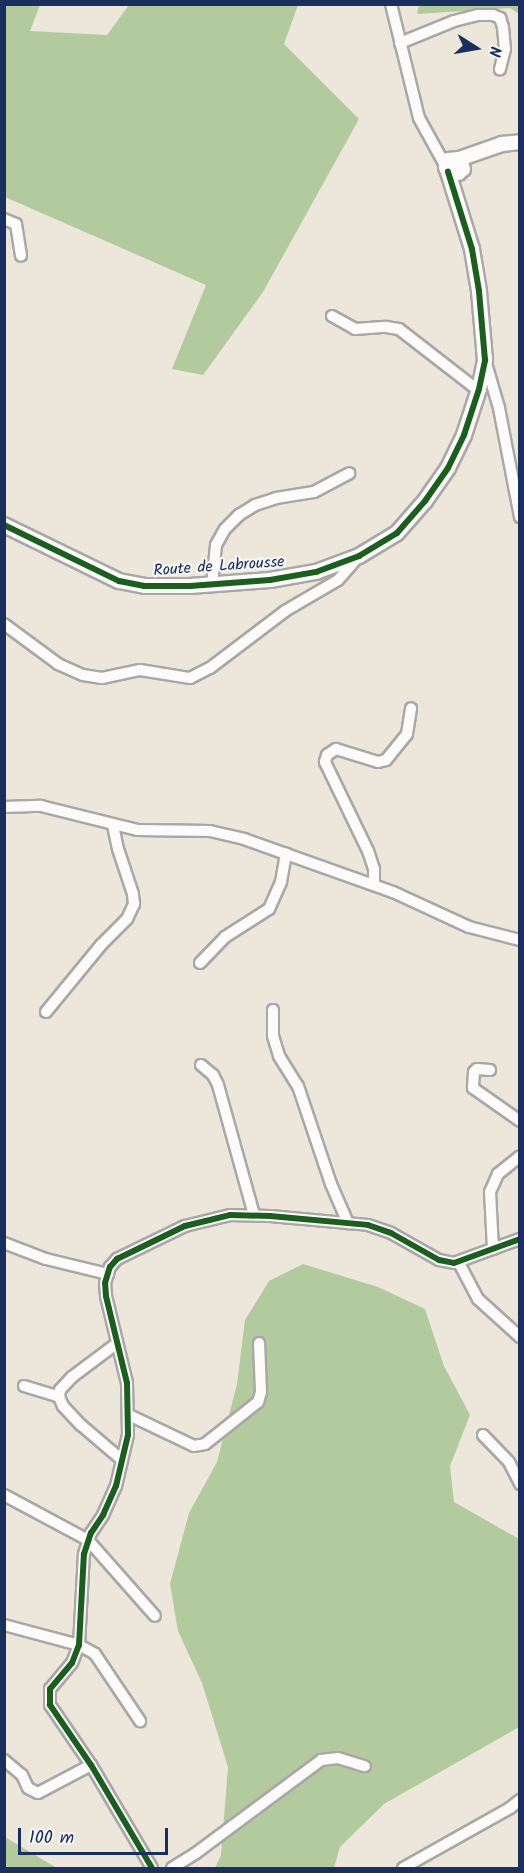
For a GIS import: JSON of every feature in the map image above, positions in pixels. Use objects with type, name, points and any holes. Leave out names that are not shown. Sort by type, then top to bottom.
[{"type":"street","points":[[391,4],[419,118],[435,147],[454,166]]},
{"type":"street","points":[[400,44],[454,21],[478,15],[493,15],[500,18],[503,27],[505,48],[500,69]]},
{"type":"street","name":"Route de Labrousse","points":[[4,525],[132,585],[212,585],[270,580],[316,572],[360,556],[397,533],[425,501],[452,459],[464,435],[479,391],[485,360],[479,291],[472,249],[454,194],[454,166],[474,154],[502,144],[519,142]]},
{"type":"street","points":[[4,219],[16,224],[21,256]]},
{"type":"street","points":[[333,316],[355,329],[386,327],[399,329],[479,391]]},
{"type":"street","points":[[485,360],[499,408],[519,518]]},
{"type":"street","points":[[212,585],[216,545],[225,529],[239,515],[255,505],[276,498],[314,492],[349,473]]},
{"type":"street","points":[[4,624],[58,664],[83,675],[102,678],[140,670],[190,678],[210,668],[285,610],[338,580],[360,556]]},
{"type":"street","points":[[374,885],[374,869],[368,851],[325,762],[327,755],[336,749],[378,762],[386,760],[407,734],[411,708]]},
{"type":"street","points":[[4,807],[41,806],[137,830],[210,831],[286,853],[374,885],[469,927],[519,940]]},
{"type":"street","points":[[46,1012],[101,945],[127,919],[134,904],[134,894],[118,849],[113,825]]},
{"type":"street","points":[[200,963],[225,938],[269,909],[281,882],[286,853]]},
{"type":"street","points":[[273,1010],[273,1036],[279,1056],[298,1086],[331,1184],[348,1223]]},
{"type":"street","points":[[201,1065],[213,1074],[218,1085],[254,1215]]},
{"type":"street","points":[[490,1070],[477,1069],[473,1088],[519,1121]]},
{"type":"street","points":[[493,1249],[490,1192],[498,1174],[519,1155]]},
{"type":"street","points":[[152,1869],[91,1765],[50,1705],[50,1689],[72,1663],[79,1645],[84,1554],[88,1540],[106,1511],[123,1460],[129,1415],[127,1383],[105,1296],[105,1282],[108,1274],[117,1259],[185,1226],[230,1215],[348,1223],[381,1229],[439,1260],[459,1263],[519,1239]]},
{"type":"street","points":[[4,1243],[46,1259],[108,1274]]},
{"type":"street","points":[[459,1263],[478,1299],[519,1337]]},
{"type":"street","points":[[129,1415],[194,1446],[205,1444],[258,1402],[261,1392],[259,1343]]},
{"type":"street","points":[[116,1344],[72,1377],[60,1390],[59,1397],[63,1406],[81,1425],[123,1460]]},
{"type":"street","points":[[24,1386],[59,1397]]},
{"type":"street","points":[[483,1435],[509,1462],[519,1484]]},
{"type":"street","points":[[4,1495],[88,1540],[155,1616]]},
{"type":"street","points":[[4,1625],[79,1645],[95,1654],[140,1720]]},
{"type":"street","points":[[172,1869],[321,1760],[338,1758],[365,1766]]},
{"type":"street","points":[[4,1760],[22,1775],[28,1788],[38,1793],[91,1765]]},
{"type":"street","points":[[403,1869],[510,1808],[519,1800]]},
{"type":"street","points":[[510,1808],[519,1815]]},
{"type":"green space","points":[[5,4],[40,5],[30,31],[107,35],[129,5],[298,5],[284,44],[359,119],[263,292],[203,375],[172,369],[206,285],[5,197]]},
{"type":"green space","points":[[419,5],[519,5],[519,14],[510,8],[417,14]]},
{"type":"green space","points":[[303,1264],[378,1287],[425,1309],[444,1366],[470,1415],[450,1466],[454,1502],[519,1539],[519,1727],[384,1804],[340,1847],[334,1868],[215,1868],[221,1855],[228,1767],[202,1683],[178,1631],[170,1584],[189,1513],[217,1462],[237,1384],[245,1320],[269,1281]]},
{"type":"green space","points":[[5,1837],[57,1868],[5,1868]]},
{"type":"cycle path","points":[[4,525],[119,581],[145,586],[190,586],[270,580],[316,572],[359,556],[397,533],[425,501],[448,468],[464,435],[479,389],[485,360],[479,291],[472,249],[448,172]]},
{"type":"cycle path","points":[[152,1868],[91,1765],[50,1705],[50,1689],[72,1663],[79,1645],[84,1554],[91,1533],[103,1515],[116,1486],[128,1435],[127,1383],[106,1296],[105,1283],[110,1267],[117,1259],[185,1226],[230,1215],[270,1216],[368,1225],[391,1233],[439,1260],[454,1263],[520,1239]]}]
